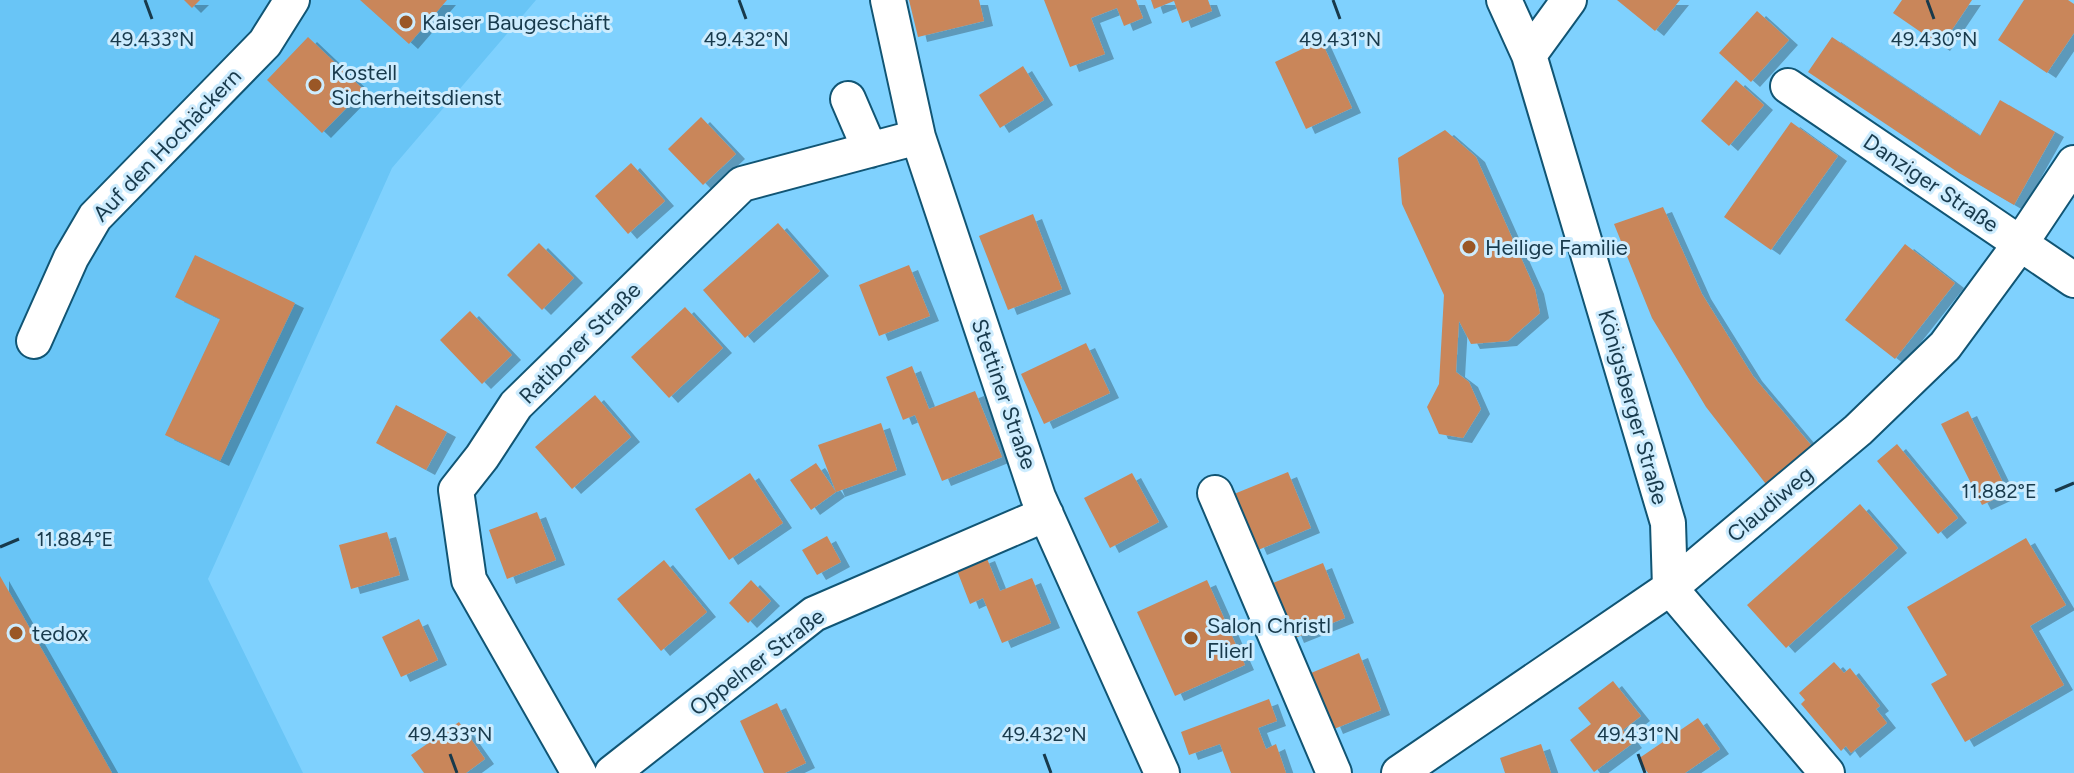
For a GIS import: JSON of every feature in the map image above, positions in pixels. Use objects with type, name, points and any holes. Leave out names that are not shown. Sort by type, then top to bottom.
[{"type":"street","name":"Auf den Hochäckern","points":[[34,341],[71,258],[95,217],[265,43],[292,0]]},
{"type":"street","name":"Stettiner Straße","points":[[888,0],[918,137],[1038,497],[1162,773]]},
{"type":"street","name":"Königsberger Straße","points":[[1504,0],[1529,55],[1668,523],[1670,588]]},
{"type":"street","points":[[1529,55],[1569,0]]},
{"type":"street","name":"Danziger Straße","points":[[1788,86],[2074,280]]},
{"type":"street","points":[[848,99],[870,150]]},
{"type":"street","name":"Ratiborer Straße","points":[[579,773],[469,580],[456,490],[516,405],[742,184],[918,137]]},
{"type":"street","name":"Claudiweg","points":[[1399,773],[1670,588],[1858,430],[1945,346],[2020,244],[2074,163]]},
{"type":"street","points":[[1215,493],[1334,773]]},
{"type":"street","name":"Oppelner Straße","points":[[612,773],[814,614],[1046,514]]},
{"type":"street","points":[[1670,588],[1827,773]]},
{"type":"shaded area","points":[[0,0],[536,0],[392,168],[208,579],[303,773],[0,773]]},
{"type":"building","points":[[184,0],[200,0],[192,8]]},
{"type":"building","name":"Kaiser Baugeschäft","points":[[360,0],[447,0],[409,44]]},
{"type":"building","points":[[909,0],[979,0],[984,21],[918,37]]},
{"type":"building","points":[[1044,0],[1136,0],[1143,18],[1124,26],[1117,8],[1091,18],[1105,54],[1070,67]]},
{"type":"building","points":[[1151,0],[1208,0],[1212,11],[1182,23],[1174,1],[1154,9]]},
{"type":"building","points":[[1617,0],[1680,0],[1655,31]]},
{"type":"building","points":[[1902,0],[1972,0],[1941,46],[1893,13]]},
{"type":"building","points":[[2024,0],[2068,0],[2074,4],[2074,33],[2047,73],[1998,40]]},
{"type":"building","points":[[1757,11],[1789,40],[1751,82],[1719,53]]},
{"type":"building","name":"Kostell Sicherheitsdienst","points":[[308,37],[364,90],[322,133],[267,80]]},
{"type":"building","points":[[1832,37],[1980,136],[2000,100],[2055,132],[2014,205],[1959,173],[1808,72]]},
{"type":"building","points":[[1321,40],[1352,108],[1306,129],[1275,62]]},
{"type":"building","points":[[1023,66],[1044,100],[1000,128],[979,95]]},
{"type":"building","points":[[1736,80],[1764,105],[1729,146],[1701,121]]},
{"type":"building","points":[[701,117],[736,154],[703,185],[668,149]]},
{"type":"building","points":[[1791,122],[1838,156],[1771,250],[1724,217]]},
{"type":"building","name":"Heilige Familie","points":[[1445,130],[1476,157],[1535,289],[1540,313],[1508,341],[1471,344],[1459,321],[1456,372],[1469,382],[1481,409],[1463,438],[1439,434],[1427,407],[1439,384],[1444,295],[1402,204],[1398,158]]},
{"type":"building","points":[[631,163],[665,201],[628,234],[595,196]]},
{"type":"building","points":[[1663,207],[1702,294],[1753,376],[1816,451],[1769,488],[1706,407],[1652,318],[1614,224]]},
{"type":"building","points":[[1033,214],[1062,289],[1008,310],[979,236]]},
{"type":"building","points":[[778,223],[820,271],[745,338],[703,290]]},
{"type":"building","points":[[539,243],[574,278],[542,310],[507,275]]},
{"type":"building","points":[[1905,244],[1955,283],[1895,359],[1845,320]]},
{"type":"building","points":[[195,255],[295,303],[220,461],[165,435],[220,319],[175,297]]},
{"type":"building","points":[[909,265],[930,316],[879,336],[859,285]]},
{"type":"building","points":[[685,307],[723,348],[669,398],[631,357]]},
{"type":"building","points":[[470,311],[512,355],[482,384],[440,340]]},
{"type":"building","points":[[1086,343],[1110,393],[1044,424],[1021,374]]},
{"type":"building","points":[[912,366],[929,409],[975,391],[1002,457],[942,481],[915,415],[903,420],[886,377]]},
{"type":"building","points":[[595,395],[631,437],[572,489],[535,447]]},
{"type":"building","points":[[396,405],[447,432],[426,470],[376,443]]},
{"type":"building","points":[[1968,411],[2008,493],[1982,505],[1941,424]]},
{"type":"building","points":[[881,423],[897,470],[836,492],[818,445]]},
{"type":"building","points":[[1897,444],[1958,518],[1938,534],[1877,461]]},
{"type":"building","points":[[816,463],[836,492],[811,510],[790,480]]},
{"type":"building","points":[[1288,472],[1311,528],[1258,550],[1234,494]]},
{"type":"building","points":[[750,473],[783,523],[729,560],[695,509]]},
{"type":"building","points":[[1132,473],[1159,522],[1110,548],[1084,498]]},
{"type":"building","points":[[1860,504],[1898,548],[1786,648],[1747,605]]},
{"type":"building","points":[[537,512],[556,560],[507,579],[489,530]]},
{"type":"building","points":[[387,532],[400,575],[351,589],[339,545]]},
{"type":"building","points":[[827,536],[841,562],[817,575],[802,550]]},
{"type":"building","points":[[2026,538],[2066,605],[2030,626],[2064,685],[1965,742],[1931,684],[1947,675],[1907,607]]},
{"type":"building","points":[[986,556],[1000,591],[1032,578],[1051,623],[1002,643],[983,598],[970,604],[956,568]]},
{"type":"building","points":[[664,560],[707,612],[661,651],[617,599]]},
{"type":"building","points":[[1323,563],[1345,618],[1295,638],[1273,583]]},
{"type":"building","name":"tedox","points":[[0,576],[65,690],[112,773],[0,773]]},
{"type":"building","points":[[751,580],[771,601],[748,623],[729,603]]},
{"type":"building","name":"Salon Christl Flierl","points":[[1207,580],[1245,665],[1175,696],[1137,612]]},
{"type":"building","points":[[419,619],[438,660],[401,677],[382,637]]},
{"type":"building","points":[[1359,653],[1381,710],[1334,729],[1311,673]]},
{"type":"building","points":[[1834,662],[1844,673],[1850,668],[1880,706],[1876,709],[1887,723],[1851,753],[1846,746],[1841,751],[1801,704],[1805,700],[1799,693]]},
{"type":"building","points":[[1613,681],[1641,716],[1623,730],[1633,743],[1594,772],[1570,740],[1591,724],[1578,708]]},
{"type":"building","points":[[1269,699],[1277,721],[1258,728],[1266,749],[1276,744],[1286,773],[1231,773],[1220,744],[1189,755],[1181,732]]},
{"type":"building","points":[[777,703],[806,763],[785,773],[764,773],[740,721]]},
{"type":"building","points":[[1698,718],[1720,749],[1685,773],[1648,773],[1638,759]]},
{"type":"building","points":[[459,722],[485,759],[466,773],[424,773],[411,755]]},
{"type":"building","points":[[1541,744],[1551,773],[1505,773],[1500,758]]},
{"type":"place","name":"Kaiser Baugeschäft","points":[[406,22]]},
{"type":"place","name":"Kostell Sicherheitsdienst","points":[[315,85]]},
{"type":"place","name":"Heilige Familie","points":[[1469,247]]},
{"type":"place","name":"tedox","points":[[16,633]]},
{"type":"place","name":"Salon Christl Flierl","points":[[1191,638]]}]
